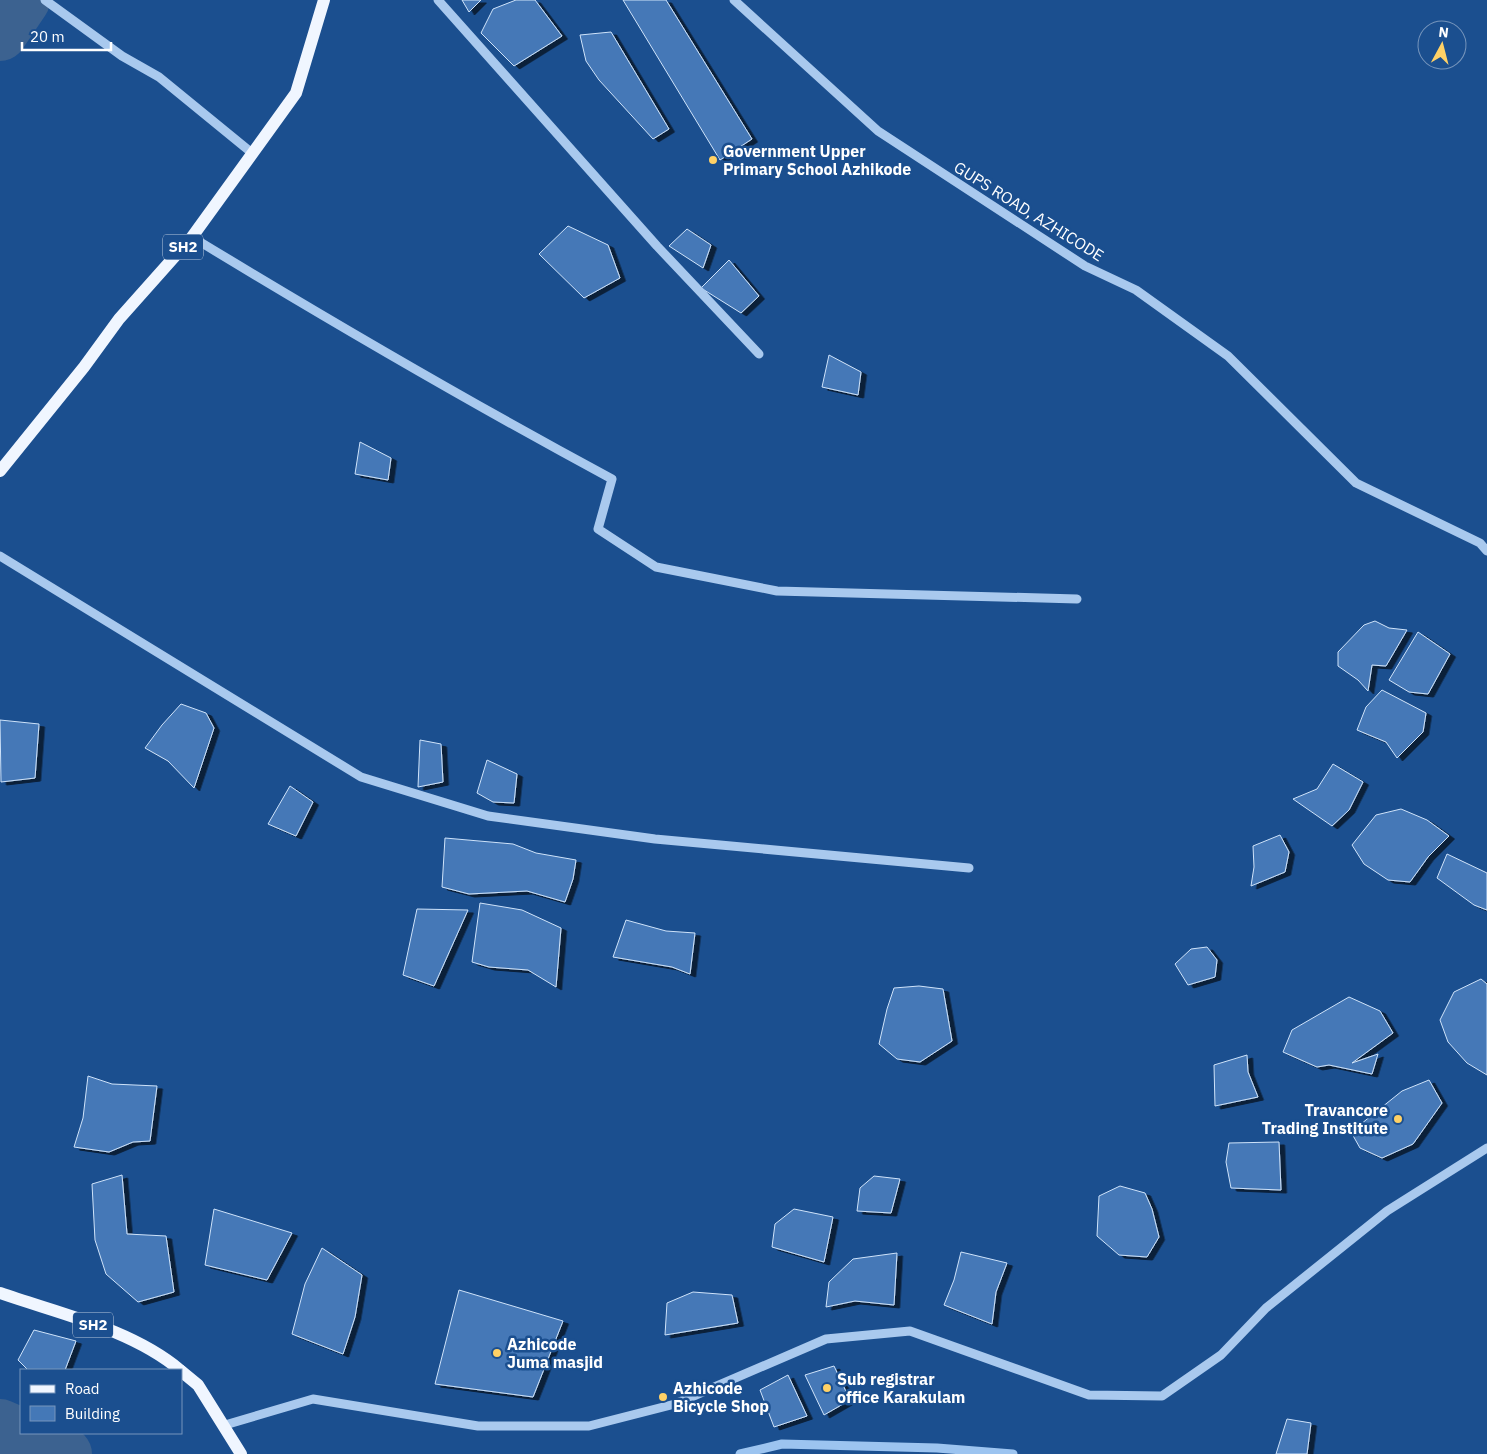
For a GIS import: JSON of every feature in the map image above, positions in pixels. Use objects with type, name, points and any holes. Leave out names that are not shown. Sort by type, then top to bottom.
[{"type":"main road","name":"SH2","points":[[0,471],[84,367],[119,319],[192,237],[296,93],[324,0]]},
{"type":"main road","name":"SH2","points":[[0,1293],[122,1335],[163,1356],[179,1369]]},
{"type":"main road","name":"SH2","points":[[182,1372],[198,1385],[225,1425],[241,1454]]},
{"type":"street","points":[[45,0],[122,56],[159,76],[252,153]]},
{"type":"street","points":[[438,0],[658,246],[759,354]]},
{"type":"street","name":"GUPS ROAD, AZHICODE","points":[[734,0],[878,131],[1085,266],[1136,290],[1228,356],[1356,484],[1480,543],[1487,551]]},
{"type":"street","points":[[192,237],[397,360],[612,479],[598,529],[656,567],[777,591],[1077,599]]},
{"type":"street","points":[[0,556],[361,777],[488,816],[655,839],[969,868]]},
{"type":"street","points":[[225,1425],[313,1399],[478,1426],[589,1426],[676,1404],[826,1339],[910,1331],[1089,1395],[1162,1396],[1221,1355],[1266,1308],[1387,1211],[1487,1148]]},
{"type":"building","points":[[462,0],[481,0],[469,12]]},
{"type":"building","points":[[516,0],[535,0],[562,36],[514,66],[481,33],[493,9]]},
{"type":"building","points":[[623,0],[666,0],[752,139],[720,160]]},
{"type":"building","points":[[611,32],[669,129],[653,139],[599,80],[586,61],[580,35]]},
{"type":"building","points":[[568,226],[608,245],[620,278],[584,298],[539,254]]},
{"type":"building","points":[[687,229],[711,245],[703,268],[669,246]]},
{"type":"building","points":[[729,260],[759,296],[741,313],[701,288]]},
{"type":"building","points":[[829,355],[861,372],[858,395],[822,387]]},
{"type":"building","points":[[360,442],[391,458],[388,480],[355,474]]},
{"type":"building","points":[[1375,621],[1389,628],[1407,630],[1386,666],[1372,665],[1368,691],[1358,680],[1338,666],[1338,652],[1364,625]]},
{"type":"building","points":[[1418,632],[1450,654],[1428,694],[1409,692],[1389,680]]},
{"type":"building","points":[[1382,690],[1426,713],[1423,732],[1397,758],[1386,742],[1357,730],[1366,707]]},
{"type":"building","points":[[181,704],[206,713],[214,728],[194,788],[168,761],[145,748]]},
{"type":"building","points":[[0,720],[39,724],[35,778],[1,782]]},
{"type":"building","points":[[420,740],[441,744],[443,782],[418,787]]},
{"type":"building","points":[[487,760],[517,774],[514,803],[493,802],[477,793]]},
{"type":"building","points":[[1333,764],[1363,782],[1349,810],[1332,826],[1293,799],[1317,789]]},
{"type":"building","points":[[290,786],[313,802],[296,836],[268,824]]},
{"type":"building","points":[[1401,809],[1427,820],[1449,836],[1428,857],[1410,882],[1388,880],[1364,864],[1352,845],[1376,815]]},
{"type":"building","points":[[1280,835],[1289,852],[1285,872],[1251,886],[1254,867],[1253,846]]},
{"type":"building","points":[[445,838],[513,844],[536,853],[576,860],[573,879],[565,902],[527,891],[469,894],[442,887]]},
{"type":"building","points":[[1447,854],[1487,873],[1487,910],[1474,905],[1437,878]]},
{"type":"building","points":[[480,903],[522,910],[561,928],[556,987],[528,970],[489,967],[472,962]]},
{"type":"building","points":[[417,909],[468,910],[434,986],[403,975]]},
{"type":"building","points":[[626,920],[666,931],[695,933],[690,974],[672,967],[613,957]]},
{"type":"building","points":[[1207,947],[1217,960],[1215,977],[1188,985],[1175,964],[1191,949]]},
{"type":"building","points":[[1481,979],[1487,984],[1487,1075],[1467,1063],[1448,1042],[1440,1020],[1454,992]]},
{"type":"building","points":[[919,986],[943,989],[952,1041],[920,1062],[897,1059],[879,1044],[887,1009],[894,988]]},
{"type":"building","points":[[1349,997],[1380,1011],[1393,1033],[1352,1063],[1378,1054],[1372,1074],[1329,1065],[1317,1067],[1283,1052],[1292,1030]]},
{"type":"building","points":[[1247,1055],[1248,1072],[1258,1097],[1215,1106],[1214,1065]]},
{"type":"building","points":[[88,1076],[112,1084],[157,1086],[150,1141],[133,1142],[109,1152],[74,1147],[83,1118]]},
{"type":"building","name":"Travancore Trading Institute","points":[[1429,1080],[1442,1103],[1413,1144],[1382,1158],[1360,1148],[1351,1132],[1402,1091]]},
{"type":"building","points":[[1279,1142],[1281,1190],[1231,1188],[1226,1162],[1229,1143]]},
{"type":"building","points":[[122,1175],[127,1234],[166,1236],[174,1292],[138,1302],[106,1274],[95,1240],[92,1184]]},
{"type":"building","points":[[874,1176],[900,1179],[891,1213],[857,1211],[860,1188]]},
{"type":"building","points":[[1120,1186],[1145,1193],[1152,1209],[1159,1237],[1147,1257],[1119,1255],[1097,1236],[1099,1196]]},
{"type":"building","points":[[214,1209],[292,1233],[267,1280],[205,1265]]},
{"type":"building","points":[[794,1209],[833,1217],[824,1262],[772,1247],[775,1224]]},
{"type":"building","points":[[322,1248],[362,1275],[355,1317],[343,1354],[292,1334],[305,1284]]},
{"type":"building","points":[[961,1252],[1007,1263],[996,1292],[992,1324],[944,1305],[954,1280]]},
{"type":"building","points":[[897,1253],[894,1305],[855,1301],[826,1307],[829,1282],[853,1259]]},
{"type":"building","name":"Azhicode Juma masjid","points":[[459,1290],[563,1321],[533,1397],[435,1384]]},
{"type":"building","points":[[693,1292],[732,1295],[738,1323],[665,1335],[667,1303]]},
{"type":"building","points":[[34,1330],[76,1341],[65,1369],[27,1369],[18,1360]]},
{"type":"building","name":"Sub registrar office Karakulam","points":[[834,1366],[850,1400],[824,1415],[805,1375]]},
{"type":"building","points":[[788,1375],[807,1416],[774,1427],[760,1390]]},
{"type":"building","points":[[1287,1419],[1311,1423],[1307,1454],[1276,1454]]},
{"type":"waterway","points":[[0,34],[23,0]]},
{"type":"waterway","points":[[0,1426],[65,1454]]},
{"type":"waterway","points":[[740,1454],[782,1444],[937,1448],[1013,1454]]},
{"type":"place","name":"Government Upper Primary School Azhikode","points":[[713,160]]},
{"type":"place","name":"Travancore Trading Institute","points":[[1398,1119]]},
{"type":"place","name":"Azhicode Juma masjid","points":[[497,1353]]},
{"type":"place","name":"Sub registrar office Karakulam","points":[[827,1388]]},
{"type":"place","name":"Azhicode Bicycle Shop","points":[[663,1397]]}]
